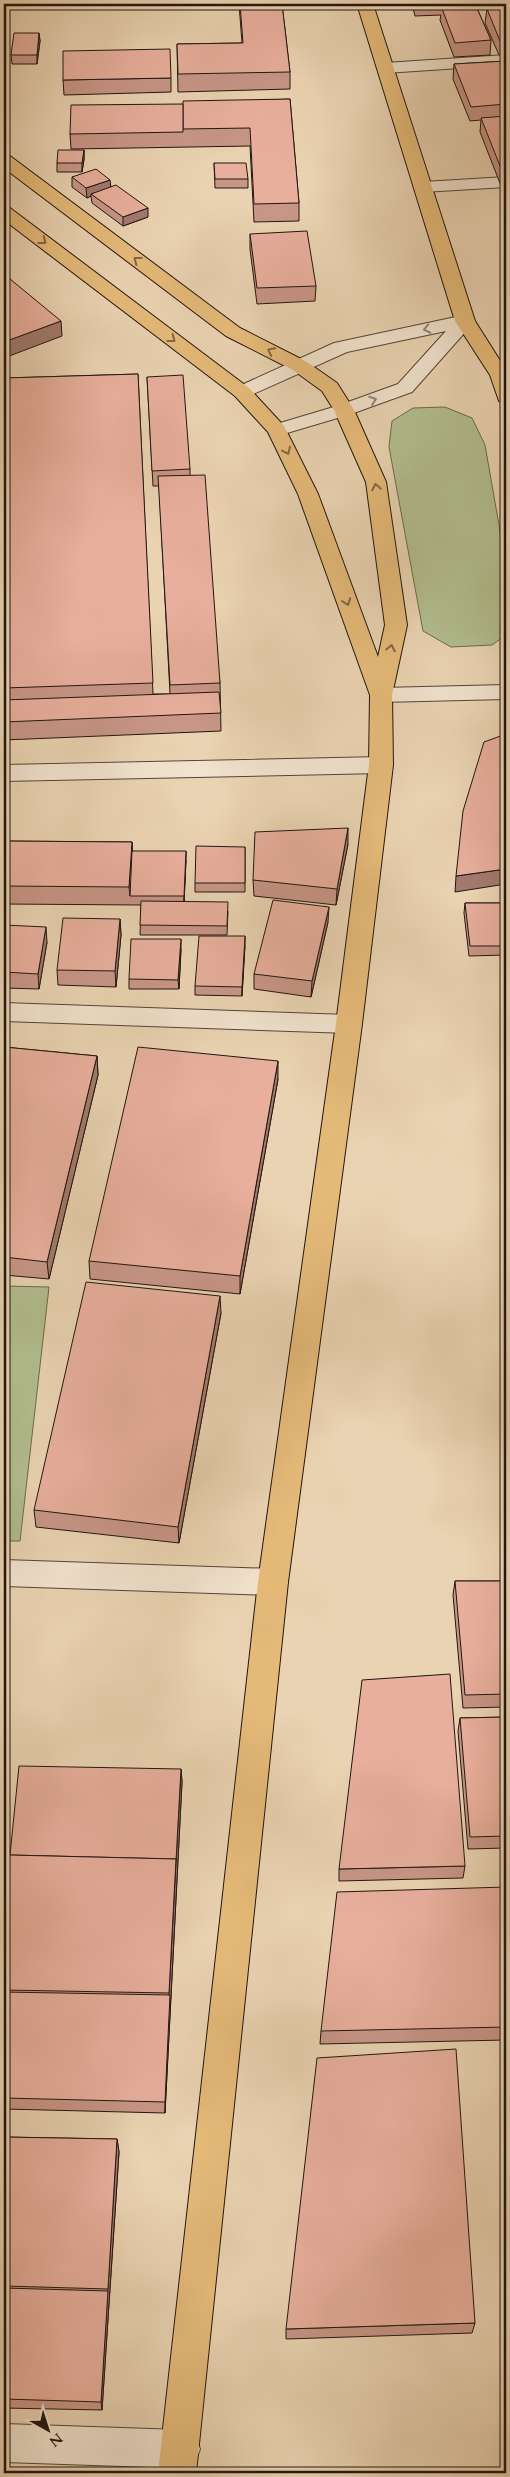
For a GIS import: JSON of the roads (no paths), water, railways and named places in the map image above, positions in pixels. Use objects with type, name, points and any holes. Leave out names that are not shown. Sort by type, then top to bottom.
[{"type":"main road","points":[[364,4],[465,321],[503,375],[506,397]]},
{"type":"main road","points":[[4,160],[233,332],[300,366],[330,386],[344,410],[376,482],[396,625],[380,695],[381,765],[349,1024],[273,1582],[179,2461]]},
{"type":"main road","points":[[4,212],[242,392],[277,430],[308,494],[380,695]]},
{"type":"street","points":[[385,68],[506,60]]},
{"type":"street","points":[[423,187],[506,182]]},
{"type":"street","points":[[242,392],[341,347],[465,321]]},
{"type":"street","points":[[277,430],[344,410],[405,388],[465,321]]},
{"type":"street","points":[[380,695],[506,692]]},
{"type":"street","points":[[4,773],[381,765]]},
{"type":"street","points":[[4,1012],[349,1024]]},
{"type":"street","points":[[4,1573],[273,1582]]},
{"type":"street","points":[[4,2443],[179,2461]]}]
